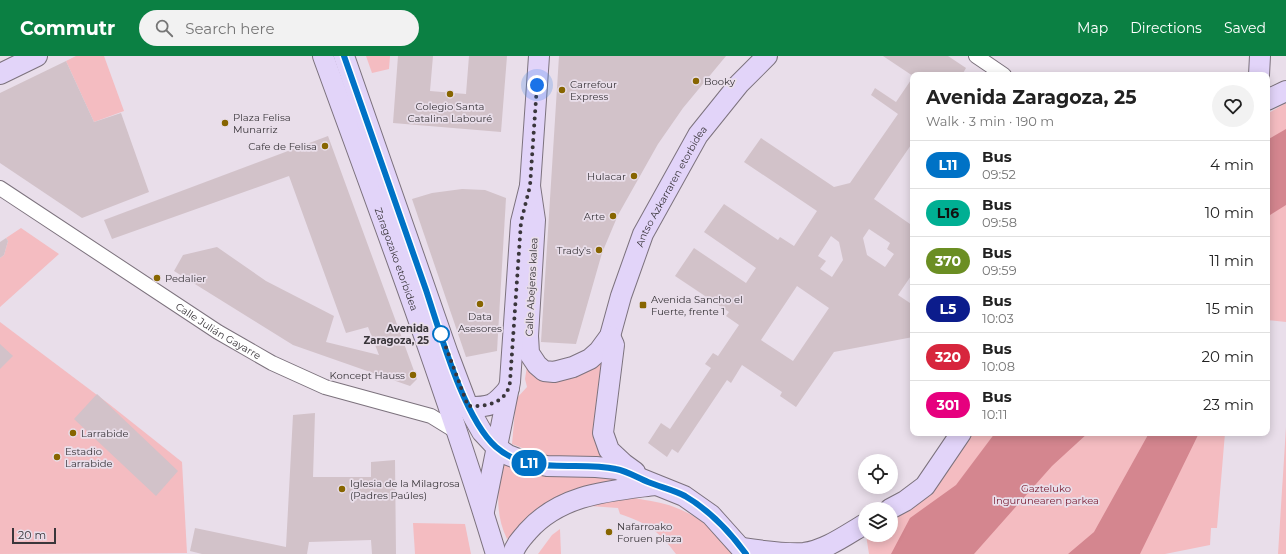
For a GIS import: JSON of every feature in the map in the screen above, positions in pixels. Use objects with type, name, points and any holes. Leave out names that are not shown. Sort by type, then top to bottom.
[{"type":"street","points":[[0,74],[37,56]]},
{"type":"street","name":"Zaragozako etorbidea","points":[[323,56],[433,360],[484,512],[496,554]]},
{"type":"street","name":"Zaragozako etorbidea","points":[[344,56],[468,406],[482,432],[496,448],[508,455],[526,462],[547,466],[596,466],[617,469],[655,485]]},
{"type":"street","name":"Calle Abejeras kalea","points":[[484,512],[509,388],[521,222],[530,186],[539,56]]},
{"type":"street","name":"Antso Azkarraren etorbidea","points":[[554,372],[573,367],[590,359],[610,336],[620,296],[643,234],[657,208],[698,135],[739,84],[766,56]]},
{"type":"street","points":[[976,56],[1000,72]]},
{"type":"street","points":[[1259,72],[1260,56]]},
{"type":"street","points":[[1270,99],[1286,91]]},
{"type":"street","name":"Calle Abejeras kalea","points":[[530,186],[535,220],[528,336],[529,353],[537,365],[544,371],[554,372]]},
{"type":"street","name":"Calle Julián Gayarre","points":[[0,188],[218,332],[272,363],[325,387],[431,416],[457,432]]},
{"type":"street","name":"Antso Azkarraren etorbidea","points":[[610,336],[614,345],[603,433],[609,450],[624,464],[655,485]]},
{"type":"street","points":[[468,406],[483,407],[497,402],[509,388]]},
{"type":"street","points":[[898,505],[925,486],[959,436]]},
{"type":"street","points":[[513,554],[522,538],[532,526],[558,507],[580,497],[655,485],[684,496],[711,515],[744,551],[804,553],[818,549],[858,528]]},
{"type":"green space","points":[[76,56],[104,56],[124,111],[94,122],[66,61]]},
{"type":"green space","points":[[366,56],[390,56],[389,69],[372,73]]},
{"type":"green space","points":[[1286,103],[1286,322],[1270,320],[1270,112]]},
{"type":"green space","points":[[21,228],[59,254],[0,307],[0,258],[4,255],[8,241],[6,238]]},
{"type":"green space","name":"Larrabide","points":[[0,322],[109,404],[182,462],[187,553],[0,554]]},
{"type":"green space","points":[[529,353],[554,372],[605,353],[596,410],[595,433],[606,459],[566,459],[540,455],[512,444],[516,399],[527,387],[525,379]]},
{"type":"green space","points":[[1286,427],[1286,554],[1278,554]]},
{"type":"green space","name":"Gazteluko Ingurunearen parkea","points":[[969,436],[1225,436],[1217,528],[1211,528],[1210,545],[1165,554],[869,554],[867,542],[898,542],[898,515],[915,505],[930,491]]},
{"type":"green space","points":[[503,464],[597,473],[627,482],[507,539],[500,520],[498,502],[499,483]]},
{"type":"green space","points":[[635,498],[669,505],[683,510],[716,532],[734,554],[676,554],[658,533],[638,521],[620,514],[618,508],[590,506],[593,503],[604,500]]},
{"type":"green space","points":[[413,523],[465,524],[471,554],[415,554]]},
{"type":"green space","points":[[560,529],[561,554],[538,554],[552,535]]},
{"type":"shaded area","points":[[1286,129],[1286,205],[1270,215],[1270,138]]},
{"type":"shaded area","points":[[993,436],[1085,436],[1052,466],[974,554],[891,554],[910,518],[956,485]]},
{"type":"shaded area","points":[[1147,436],[1198,436],[1140,554],[1068,554],[1094,532]]},
{"type":"building","points":[[398,56],[433,56],[430,91],[466,94],[469,56],[507,56],[501,132],[393,123]]},
{"type":"building","points":[[559,56],[726,56],[683,108],[658,144],[618,215],[602,253],[576,344],[541,342]]},
{"type":"building","points":[[883,56],[948,56],[966,68],[964,72],[910,72],[910,74]]},
{"type":"building","points":[[66,61],[94,122],[121,113],[149,192],[82,218],[0,163],[0,93]]},
{"type":"building","points":[[910,81],[910,146],[874,199],[910,224],[910,277],[898,295],[910,303],[910,338],[834,352],[796,407],[780,396],[782,392],[742,365],[731,383],[727,380],[678,453],[672,449],[667,457],[648,443],[661,423],[670,429],[711,368],[705,364],[713,353],[718,356],[739,325],[726,316],[729,312],[675,276],[694,248],[746,283],[756,268],[704,232],[724,204],[778,240],[780,237],[794,246],[817,211],[744,162],[761,138],[834,187],[850,183],[898,114],[871,95],[875,88],[896,102]],"holes":[[[869,229],[890,243],[887,249],[894,254],[885,267],[867,255],[863,238]],[[831,236],[839,242],[843,260],[832,277],[820,269],[826,261],[818,256]],[[797,286],[829,308],[793,361],[761,340]]]},
{"type":"building","points":[[328,136],[417,379],[410,386],[293,345],[174,271],[183,255],[217,247],[266,281],[334,316],[326,342],[379,355],[368,327],[346,333],[289,176],[112,239],[104,220]]},
{"type":"building","points":[[462,189],[485,190],[506,198],[497,351],[466,357],[412,199],[432,193]]},
{"type":"building","points":[[6,238],[8,241],[4,255],[0,258],[0,242]]},
{"type":"building","points":[[0,344],[13,356],[0,369]]},
{"type":"building","points":[[97,394],[178,471],[156,496],[74,419]]},
{"type":"building","name":"Iglesia de la Milagrosa (Padres Paúles)","points":[[315,413],[313,477],[371,477],[371,462],[395,460],[396,554],[372,554],[371,540],[309,542],[307,554],[202,554],[190,551],[195,528],[286,547],[293,415]]},
{"type":"bus line","name":"L11","points":[[344,56],[448,354],[468,406],[482,432],[496,448],[508,455],[526,462],[547,466],[596,466],[617,469],[684,496],[711,515],[746,554]]},
{"type":"place","name":"Booky","points":[[696,81]]},
{"type":"place","name":"Carrefour Express","points":[[562,90]]},
{"type":"place","name":"Colegio Santa Catalina Labouré","points":[[450,94]]},
{"type":"place","name":"Plaza Felisa Munarriz","points":[[225,123]]},
{"type":"place","name":"Cafe de Felisa","points":[[325,146]]},
{"type":"place","name":"Hulacar","points":[[634,176]]},
{"type":"place","name":"Arte","points":[[613,216]]},
{"type":"place","name":"Trady's","points":[[599,250]]},
{"type":"place","name":"Pedalier","points":[[157,278]]},
{"type":"place","name":"Data Asesores","points":[[480,304]]},
{"type":"place","name":"Avenida Sancho el Fuerte, frente 1","points":[[643,305]]},
{"type":"place","name":"Avenida Zaragoza, 25","points":[[441,334]]},
{"type":"place","name":"Koncept Hauss","points":[[413,375]]},
{"type":"place","name":"Larrabide","points":[[73,433]]},
{"type":"place","name":"Estadio Larrabide","points":[[57,457]]},
{"type":"place","name":"Iglesia de la Milagrosa (Padres Paúles)","points":[[342,489]]},
{"type":"place","name":"Nafarroako Foruen plaza","points":[[609,532]]},
{"type":"route","points":[[441,334],[468,406],[483,407],[497,402],[509,388],[510,382],[521,222],[530,186],[537,85]]}]
